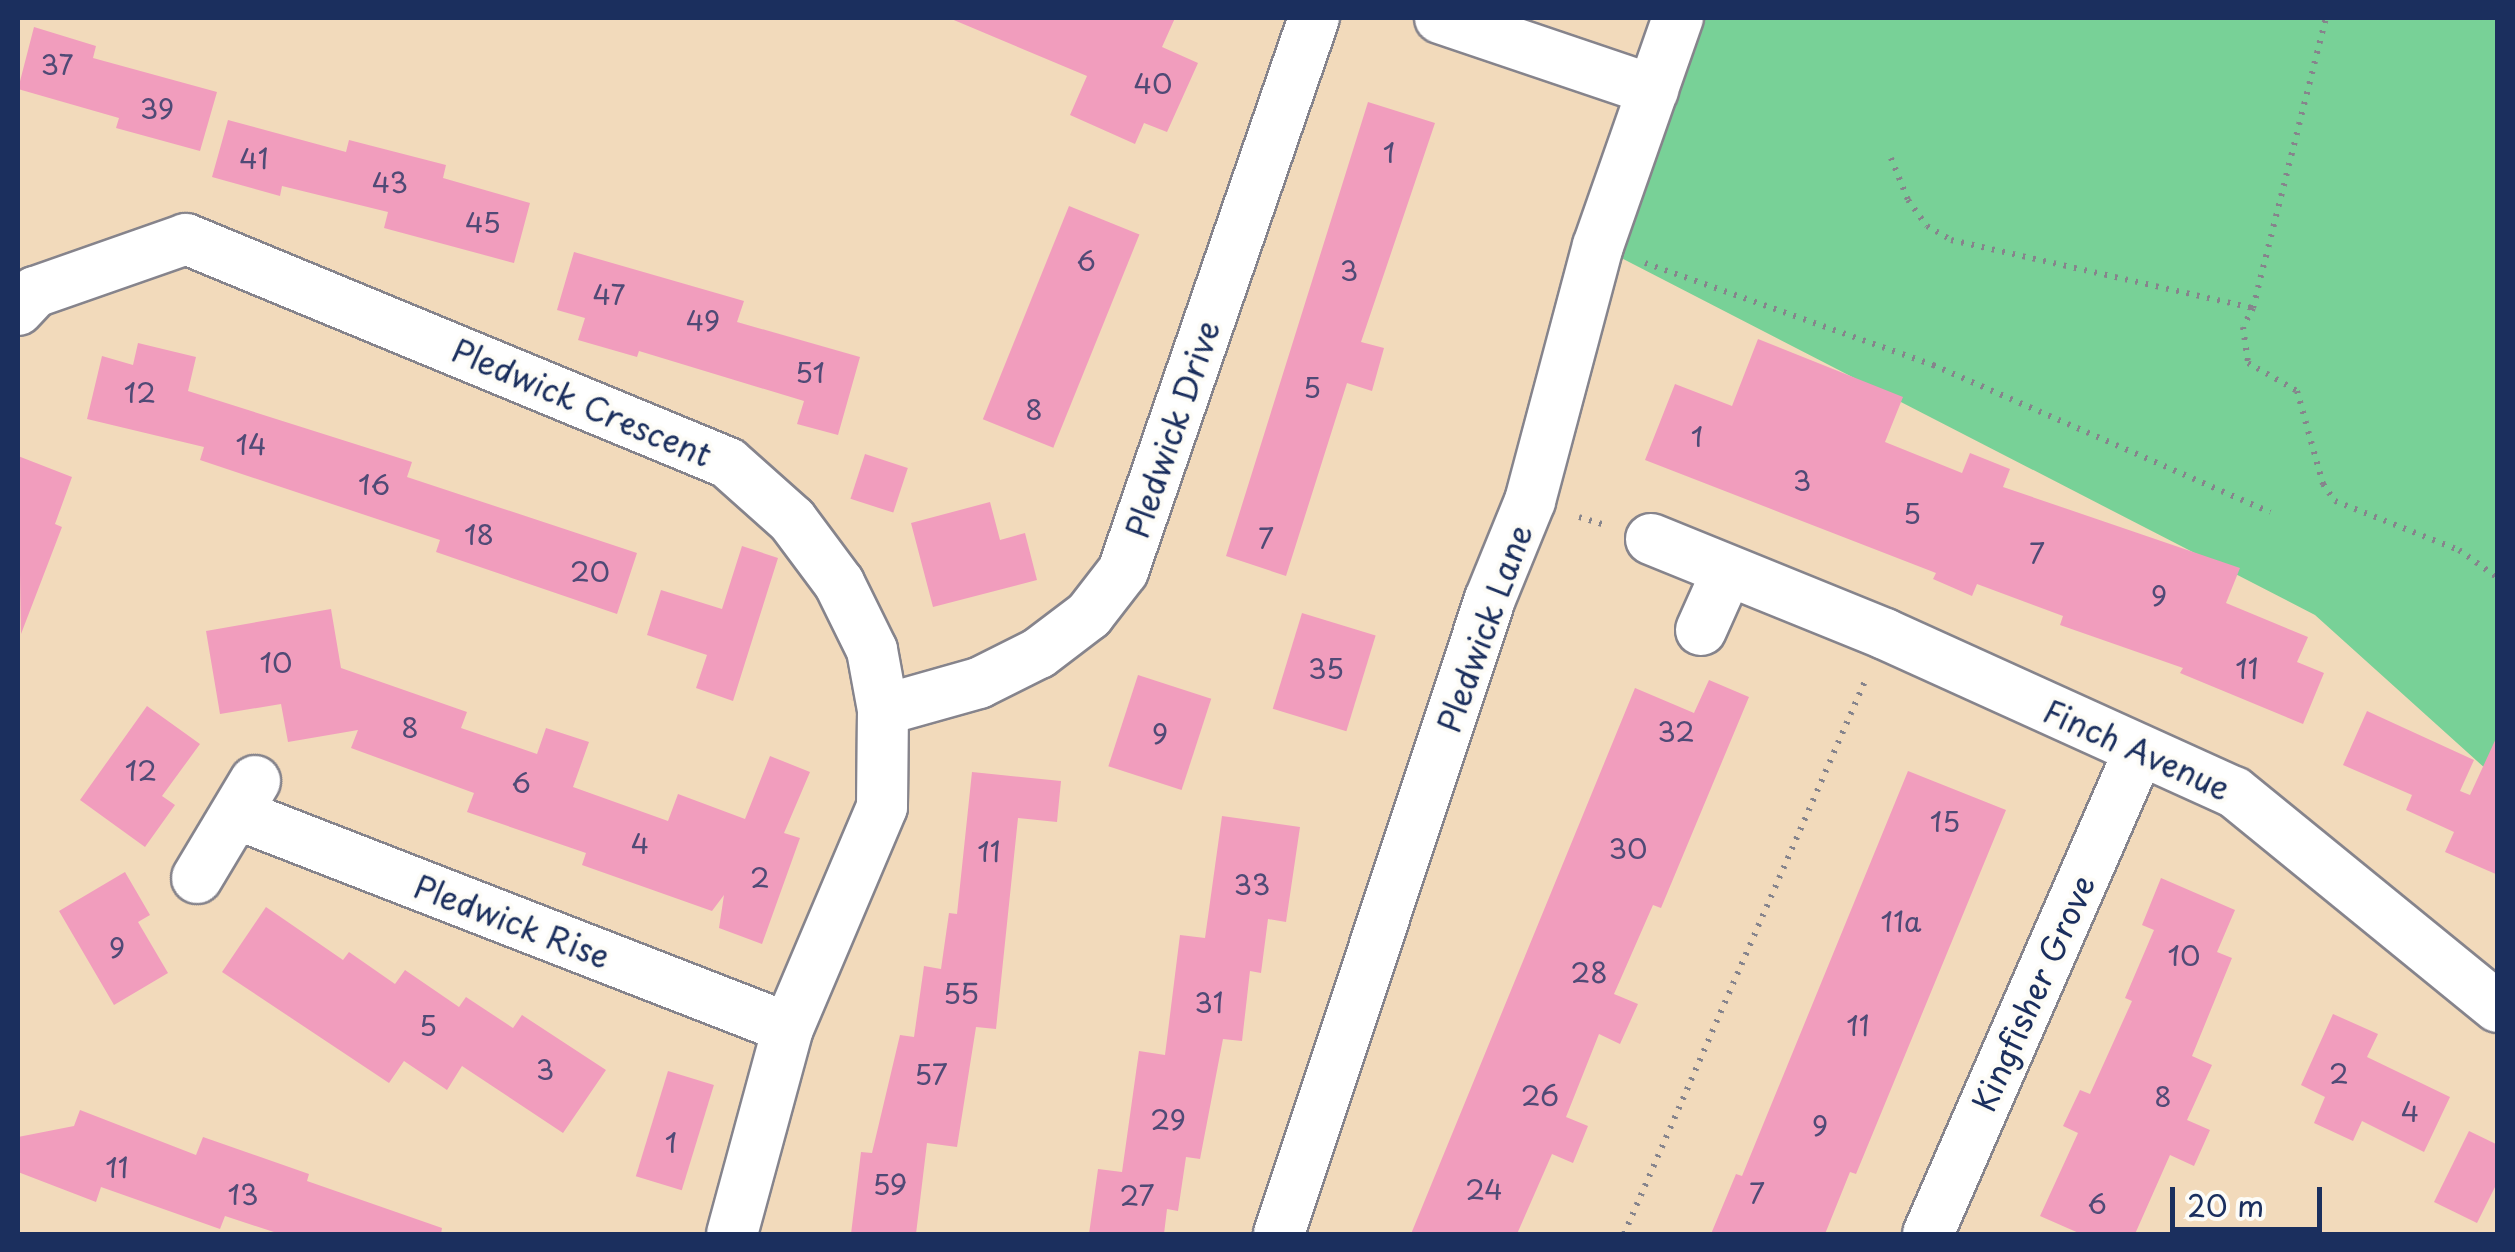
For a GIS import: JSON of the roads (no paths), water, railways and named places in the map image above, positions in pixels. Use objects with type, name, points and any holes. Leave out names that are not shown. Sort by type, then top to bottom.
[{"type":"street","name":"Pledwick Drive","points":[[883,710],[979,683],[1039,653],[1089,615],[1122,571],[1314,18]]},
{"type":"street","points":[[1440,18],[1654,90]]},
{"type":"street","name":"Pledwick Lane","points":[[1278,1234],[1490,598],[1530,501],[1598,246],[1678,18]]},
{"type":"street","name":"Pledwick Crescent","points":[[24,291],[186,239],[728,463],[792,520],[839,582],[872,650],[883,710],[882,806],[788,1028],[732,1234]]},
{"type":"street","name":"Finch Avenue","points":[[1651,539],[1885,634],[2234,792],[2280,823],[2498,1007]]},
{"type":"street","points":[[1700,630],[1728,572]]},
{"type":"street","name":"Kingfisher Grove","points":[[1928,1234],[2139,751]]},
{"type":"street","name":"Pledwick Rise","points":[[196,878],[246,797],[788,1028]]}]
